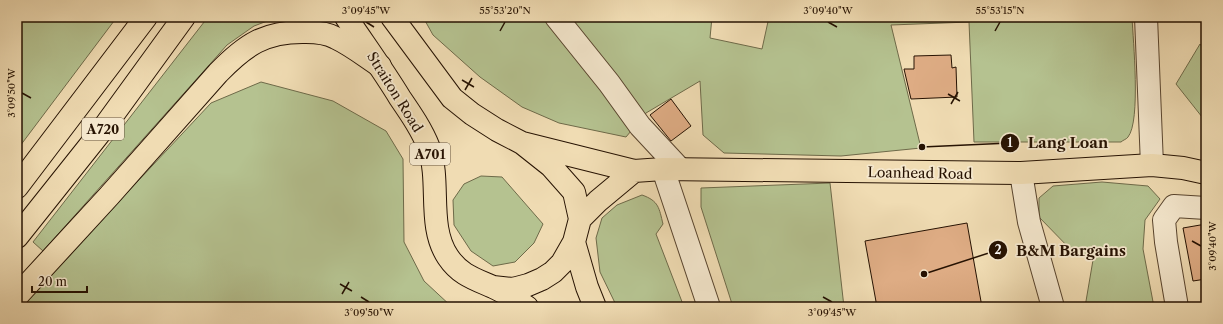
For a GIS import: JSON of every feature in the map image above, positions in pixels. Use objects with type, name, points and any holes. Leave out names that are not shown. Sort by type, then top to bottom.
[{"type":"main road","name":"A720","points":[[17,187],[146,17]]},
{"type":"main road","name":"A720","points":[[17,237],[99,134],[184,17]]},
{"type":"main road","name":"Straiton Road","points":[[346,17],[380,66],[418,126],[429,148],[435,174],[437,219],[440,243],[449,258],[462,273],[481,283],[493,287],[527,307]]},
{"type":"main road","name":"Straiton Road","points":[[392,17],[452,98],[496,130],[522,142],[551,166],[574,192],[580,219],[574,242],[562,263],[553,272],[528,285],[513,289],[493,287]]},
{"type":"main road","points":[[17,296],[109,196],[218,73],[236,55],[251,44],[272,35],[292,32],[316,32],[334,37],[380,66]]},
{"type":"main road","name":"Loanhead Road","points":[[522,142],[634,172],[671,169],[1021,173],[1152,166],[1183,168],[1206,173]]},
{"type":"main road","points":[[580,219],[598,201],[634,172]]},
{"type":"main road","name":"Straiton Road","points":[[574,242],[586,287],[595,307]]},
{"type":"lane","points":[[556,17],[609,83],[671,169],[709,307]]},
{"type":"lane","points":[[1146,17],[1152,166]]},
{"type":"lane","points":[[1021,173],[1029,222],[1053,307]]},
{"type":"lane","points":[[1177,307],[1166,242],[1164,220],[1174,206],[1206,208]]},
{"type":"lane","points":[[1166,242],[1175,251],[1186,307]]},
{"type":"green space","points":[[17,17],[117,17],[17,150]]},
{"type":"green space","points":[[208,17],[278,17],[254,26],[227,45],[43,251],[33,242]]},
{"type":"green space","points":[[423,17],[712,17],[710,38],[762,49],[769,17],[1132,17],[1135,61],[1134,115],[1132,128],[1128,137],[1121,142],[974,142],[969,22],[891,25],[921,148],[841,156],[724,153],[703,135],[700,81],[646,113],[626,137],[559,123],[522,107],[480,77],[433,35]]},
{"type":"green space","points":[[1200,44],[1206,52],[1206,122],[1176,84]]},
{"type":"green space","points":[[261,82],[333,101],[386,131],[403,159],[404,242],[424,281],[452,307],[20,307],[211,103]]},
{"type":"green space","points":[[481,176],[502,177],[543,224],[534,243],[515,262],[493,266],[471,251],[454,225],[453,200],[464,184]]},
{"type":"green space","points":[[1102,182],[1148,186],[1160,199],[1145,220],[1143,249],[1154,307],[1085,307],[1093,260],[1074,253],[1039,217],[1039,198],[1053,186]]},
{"type":"green space","points":[[830,183],[844,307],[733,307],[701,207],[701,188]]},
{"type":"green space","points":[[642,195],[652,200],[659,209],[663,224],[656,234],[684,307],[617,307],[600,272],[596,238],[602,218],[617,205]]},
{"type":"building","points":[[951,55],[952,68],[956,67],[957,97],[911,99],[904,69],[914,69],[914,56]]},
{"type":"building","points":[[671,99],[691,126],[671,141],[650,115]]},
{"type":"building","points":[[967,223],[982,307],[877,307],[865,241]]},
{"type":"building","points":[[1206,224],[1206,279],[1193,281],[1183,228]]},
{"type":"place","name":"Lang Loan","points":[[922,147]]},
{"type":"place","name":"B&M Bargains","points":[[924,274]]}]
